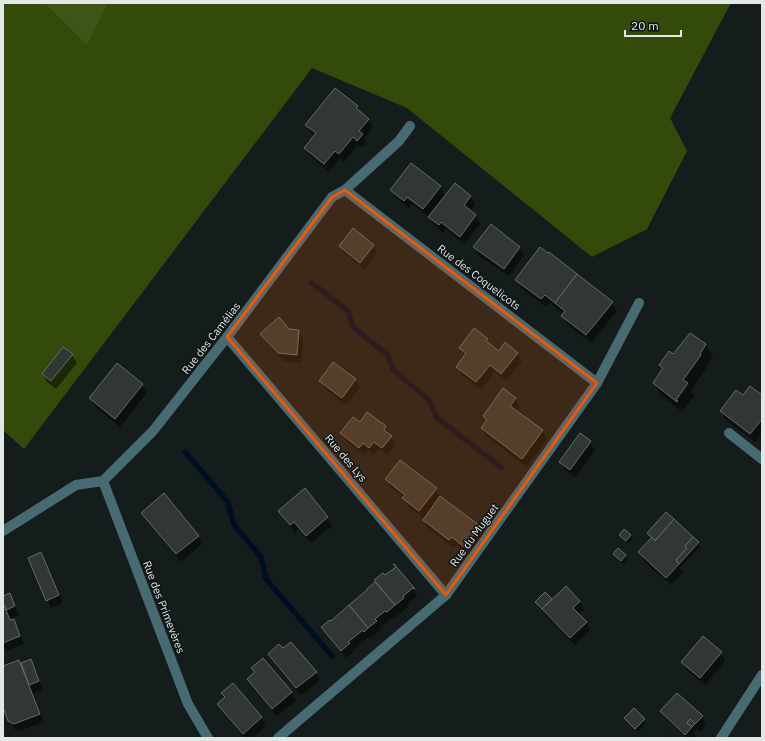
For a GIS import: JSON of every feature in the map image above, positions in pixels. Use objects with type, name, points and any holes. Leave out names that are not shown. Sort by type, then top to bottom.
[{"type":"street","name":"Rue des Camélias","points":[[103,481],[153,431],[227,337],[332,197],[345,190],[400,141],[410,126]]},
{"type":"street","name":"Rue des Coquelicots","points":[[345,190],[597,383]]},
{"type":"street","name":"Rue du Muguet","points":[[278,738],[446,595],[597,383],[639,303]]},
{"type":"street","name":"Rue des Lys","points":[[227,337],[446,595]]},
{"type":"street","points":[[729,434],[762,459]]},
{"type":"street","points":[[3,531],[76,485],[103,481]]},
{"type":"street","name":"Rue des Primevères","points":[[103,481],[188,704],[208,738]]},
{"type":"street","points":[[721,738],[762,675]]},
{"type":"highlighted area","points":[[345,190],[597,383],[446,595],[227,337],[332,197]]},
{"type":"green space","points":[[3,3],[44,3],[87,44],[108,3],[731,3],[670,118],[687,151],[647,229],[592,257],[407,108],[312,68],[24,449],[3,430]]},
{"type":"green space","points":[[44,3],[108,3],[87,45]]},
{"type":"building","points":[[335,88],[358,106],[356,108],[369,119],[359,131],[363,134],[357,141],[353,137],[339,154],[335,151],[324,164],[304,148],[316,133],[305,125]]},
{"type":"building","points":[[411,163],[441,186],[423,209],[407,197],[404,201],[390,190]]},
{"type":"building","points":[[455,183],[471,196],[464,205],[476,215],[460,237],[441,222],[439,225],[428,217]]},
{"type":"building","points":[[491,224],[520,247],[504,269],[473,247]]},
{"type":"building","points":[[353,228],[374,245],[360,263],[339,246]]},
{"type":"building","points":[[540,247],[548,253],[549,252],[577,274],[555,303],[545,295],[541,299],[515,280]]},
{"type":"building","points":[[577,274],[613,302],[586,335],[561,316],[565,311],[555,303]]},
{"type":"building","points":[[279,317],[289,329],[299,330],[297,355],[278,353],[260,334]]},
{"type":"building","points":[[474,328],[488,339],[486,341],[499,351],[505,342],[518,353],[501,374],[490,365],[476,382],[456,367],[466,353],[459,348]]},
{"type":"building","points":[[690,333],[706,344],[700,354],[701,355],[683,380],[688,383],[676,400],[678,401],[677,402],[653,383],[663,368],[659,365],[669,351],[673,354]]},
{"type":"building","points":[[63,347],[73,354],[51,381],[42,374]]},
{"type":"building","points":[[333,362],[356,379],[342,398],[319,381]]},
{"type":"building","points":[[117,363],[143,384],[115,419],[89,398]]},
{"type":"building","points":[[750,386],[762,395],[762,419],[750,434],[720,411],[736,390],[743,395]]},
{"type":"building","points":[[503,388],[516,398],[510,406],[543,430],[522,459],[481,428],[487,420],[483,416]]},
{"type":"building","points":[[367,412],[386,426],[384,430],[392,436],[382,448],[374,442],[369,448],[363,443],[359,448],[340,433],[353,417],[360,422]]},
{"type":"building","points":[[580,433],[591,441],[570,470],[559,462]]},
{"type":"building","points":[[400,460],[437,488],[419,511],[402,498],[405,495],[385,479]]},
{"type":"building","points":[[305,488],[328,517],[306,536],[294,522],[290,525],[278,511]]},
{"type":"building","points":[[164,493],[199,536],[176,554],[141,513]]},
{"type":"building","points":[[440,496],[480,526],[464,547],[452,537],[449,540],[423,520]]},
{"type":"building","points":[[666,512],[674,519],[655,541],[647,533]]},
{"type":"building","points":[[674,519],[693,537],[685,546],[687,548],[676,560],[679,564],[666,578],[638,552],[652,537],[655,541]]},
{"type":"building","points":[[624,529],[631,535],[626,541],[619,535]]},
{"type":"building","points":[[693,537],[699,542],[679,564],[676,560],[687,548],[685,546]]},
{"type":"building","points":[[618,548],[626,555],[621,561],[613,554]]},
{"type":"building","points":[[41,552],[59,595],[46,601],[28,558]]},
{"type":"building","points":[[394,564],[415,589],[413,588],[403,596],[404,598],[395,605],[374,580],[383,573],[385,575],[396,567]]},
{"type":"building","points":[[375,582],[395,605],[375,619],[377,621],[368,628],[349,605]]},
{"type":"building","points":[[566,586],[580,601],[573,608],[587,622],[570,638],[542,609]]},
{"type":"building","points":[[545,592],[552,599],[542,609],[535,602]]},
{"type":"building","points":[[10,593],[15,606],[6,610],[3,603],[3,596]]},
{"type":"building","points":[[3,603],[10,620],[14,619],[20,636],[3,643]]},
{"type":"building","points":[[349,605],[368,628],[364,632],[363,630],[348,642],[350,643],[341,651],[321,627],[330,620],[331,621]]},
{"type":"building","points":[[703,636],[722,652],[700,678],[681,662]]},
{"type":"building","points":[[291,642],[317,672],[296,688],[268,654],[279,644],[283,648]]},
{"type":"building","points":[[263,658],[292,692],[272,709],[247,679],[255,672],[251,668]]},
{"type":"building","points":[[31,659],[39,681],[29,685],[21,663]]},
{"type":"building","points":[[19,660],[40,714],[14,724],[8,721],[3,707],[3,666]]},
{"type":"building","points":[[233,683],[262,717],[243,734],[217,704],[225,697],[221,693]]},
{"type":"building","points":[[677,693],[703,716],[695,724],[690,719],[687,723],[692,727],[685,735],[660,711]]},
{"type":"building","points":[[634,708],[645,719],[635,729],[624,718]]},
{"type":"building","points":[[690,719],[695,724],[692,727],[687,723]]},
{"type":"waterway","points":[[312,283],[348,311],[353,327],[388,355],[393,370],[429,400],[437,418],[501,467]]},
{"type":"waterway","points":[[185,452],[228,502],[234,525],[261,557],[266,579],[332,656]]}]
